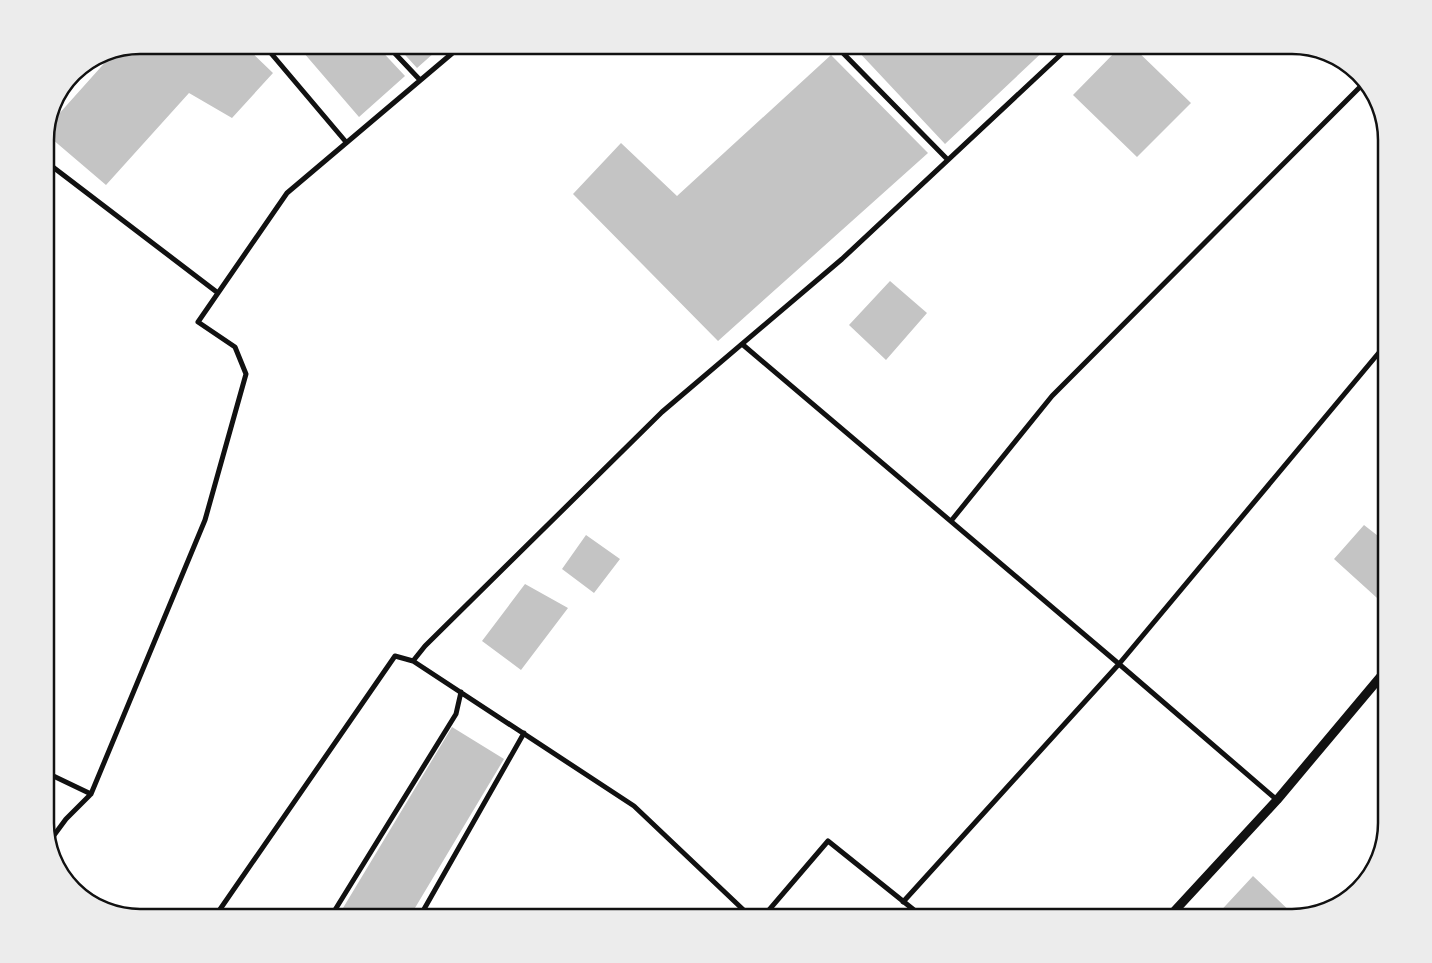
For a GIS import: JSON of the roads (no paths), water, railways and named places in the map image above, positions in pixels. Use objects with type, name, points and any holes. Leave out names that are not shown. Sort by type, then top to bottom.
[{"type":"street","points":[[272,54],[346,142]]},
{"type":"street","points":[[395,54],[420,80]]},
{"type":"street","points":[[55,835],[66,819],[91,794],[205,520],[246,374],[235,348],[198,322],[286,193],[451,54]]},
{"type":"street","points":[[844,54],[948,160]]},
{"type":"street","points":[[414,661],[425,646],[662,412],[842,259],[1061,54]]},
{"type":"street","points":[[951,521],[1052,396],[1360,86]]},
{"type":"street","points":[[54,168],[218,293]]},
{"type":"street","points":[[742,344],[1277,800]]},
{"type":"street","points":[[903,902],[1119,664],[1378,354]]},
{"type":"street","points":[[220,909],[396,656],[414,661],[634,806],[743,909]]},
{"type":"street","points":[[1176,909],[1277,800],[1378,680]]},
{"type":"street","points":[[336,909],[456,714],[461,692]]},
{"type":"street","points":[[424,909],[524,733]]},
{"type":"street","points":[[54,776],[91,794]]},
{"type":"street","points":[[770,909],[828,841],[912,909]]}]
